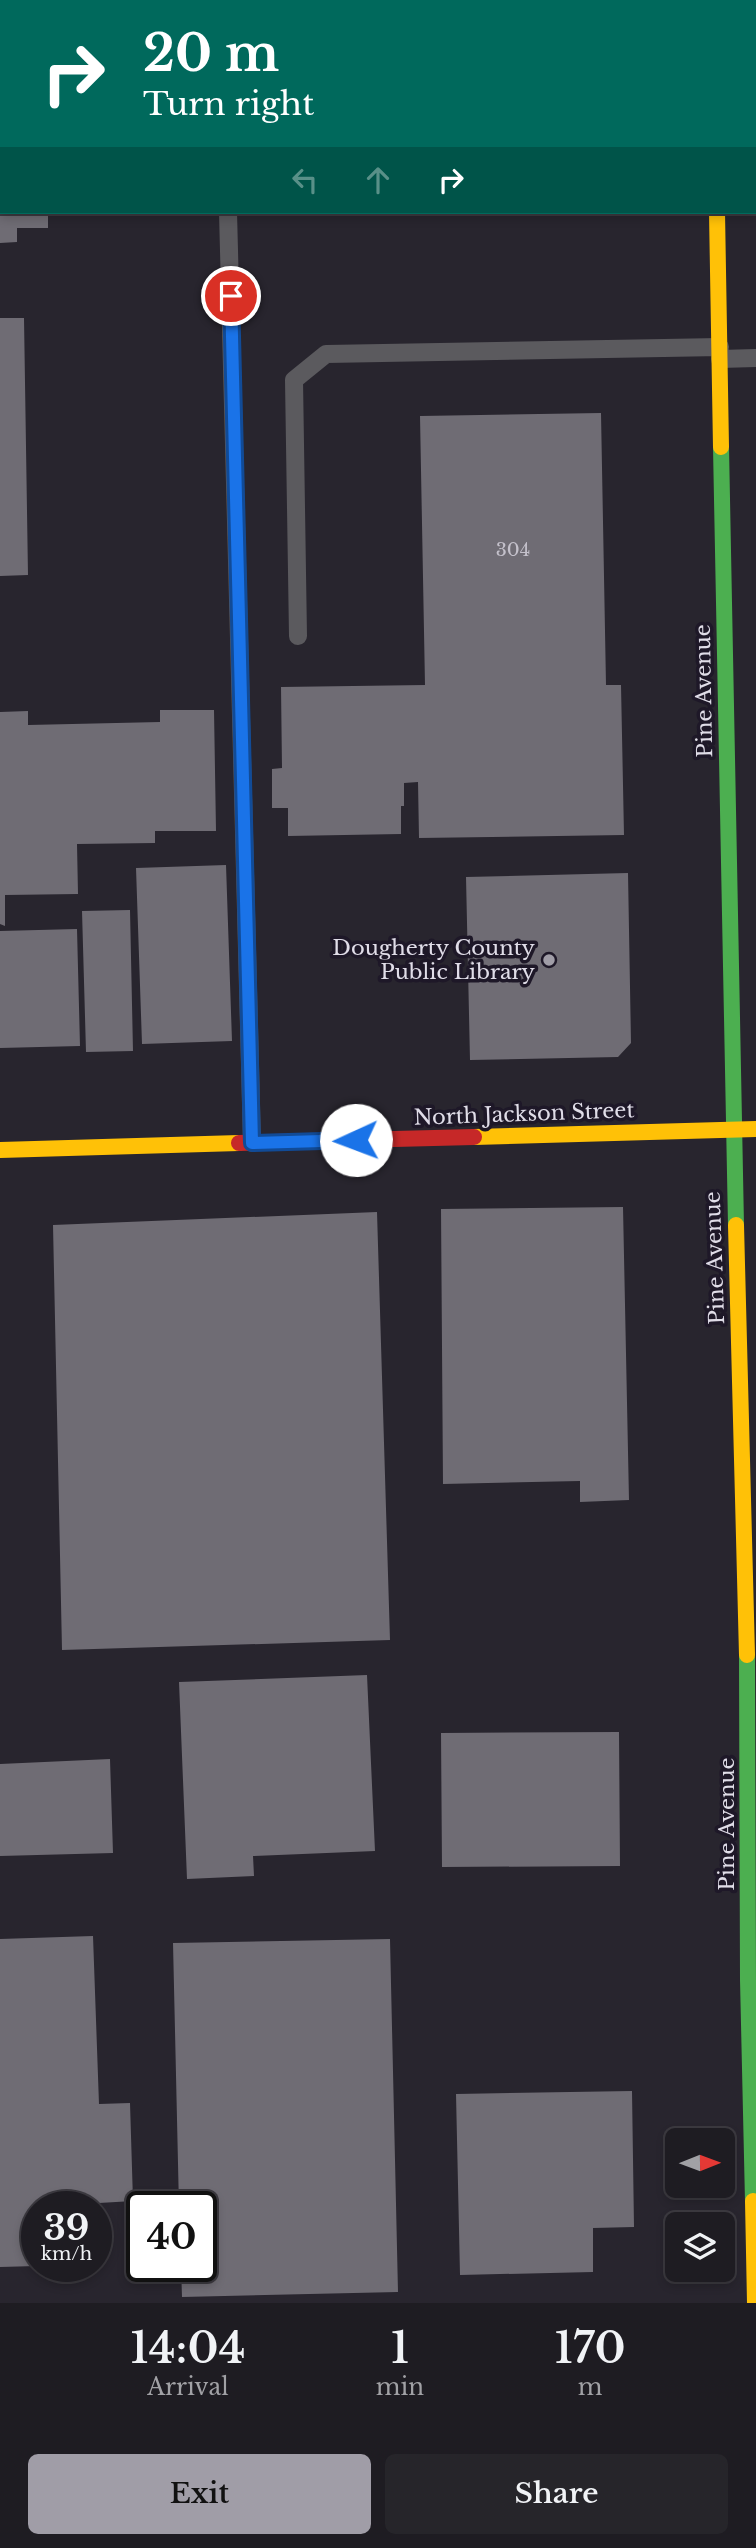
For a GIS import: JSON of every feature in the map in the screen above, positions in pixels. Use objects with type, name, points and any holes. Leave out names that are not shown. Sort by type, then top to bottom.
[{"type":"main road","name":"Pine Avenue","points":[[717,214],[733,1130],[748,1400],[748,1980],[755,2303]]},
{"type":"main road","name":"North Jackson Street","points":[[0,1150],[756,1129]]},
{"type":"lane","points":[[229,214],[252,1143]]},
{"type":"lane","points":[[298,636],[294,380],[326,354],[720,353],[756,358]]},
{"type":"building","points":[[0,214],[48,214],[48,228],[17,228],[17,242],[0,243]]},
{"type":"building","points":[[0,318],[24,318],[28,575],[0,576]]},
{"type":"building","points":[[601,413],[606,685],[621,685],[624,835],[419,838],[418,782],[404,783],[401,834],[288,836],[288,808],[272,808],[272,769],[282,768],[281,687],[425,685],[420,416]]},
{"type":"building","points":[[160,710],[214,710],[216,831],[155,831],[155,843],[77,844],[78,894],[5,895],[5,926],[0,924],[0,712],[28,711],[28,725],[160,722]]},
{"type":"building","points":[[226,865],[232,1041],[142,1044],[136,868]]},
{"type":"building","name":"Dougherty County Public Library","points":[[628,873],[631,1043],[618,1057],[470,1060],[466,877]]},
{"type":"building","points":[[130,910],[133,1051],[86,1052],[82,911]]},
{"type":"building","points":[[77,929],[80,1046],[0,1048],[0,931]]},
{"type":"building","points":[[623,1207],[629,1500],[580,1502],[580,1481],[443,1484],[441,1209]]},
{"type":"building","points":[[377,1212],[390,1640],[62,1650],[53,1225]]},
{"type":"building","points":[[367,1675],[375,1851],[253,1856],[254,1876],[187,1879],[179,1682]]},
{"type":"building","points":[[619,1732],[620,1866],[442,1867],[441,1733]]},
{"type":"building","points":[[110,1759],[113,1853],[0,1856],[0,1764]]},
{"type":"building","points":[[93,1936],[99,2104],[130,2103],[133,2191],[126,2191],[126,2201],[112,2202],[112,2191],[21,2191],[21,2266],[0,2267],[0,1939]]},
{"type":"building","points":[[390,1939],[398,2292],[182,2297],[182,2282],[217,2282],[217,2191],[179,2191],[173,1943]]},
{"type":"building","points":[[632,2091],[634,2227],[593,2228],[593,2272],[460,2275],[456,2094]]},
{"type":"traffic: fast","points":[[721,447],[736,1225]]},
{"type":"traffic: fast","points":[[747,1655],[748,1980],[753,2201]]},
{"type":"traffic: slow","points":[[717,214],[721,447]]},
{"type":"traffic: slow","points":[[474,1137],[756,1129]]},
{"type":"traffic: slow","points":[[0,1150],[239,1143]]},
{"type":"traffic: slow","points":[[736,1225],[747,1655]]},
{"type":"traffic: slow","points":[[753,2201],[755,2303]]},
{"type":"traffic: jam","points":[[239,1143],[474,1137]]},
{"type":"place","name":"Dougherty County Public Library","points":[[549,960]]},
{"type":"route","points":[[231,296],[252,1143],[356,1140]]}]
